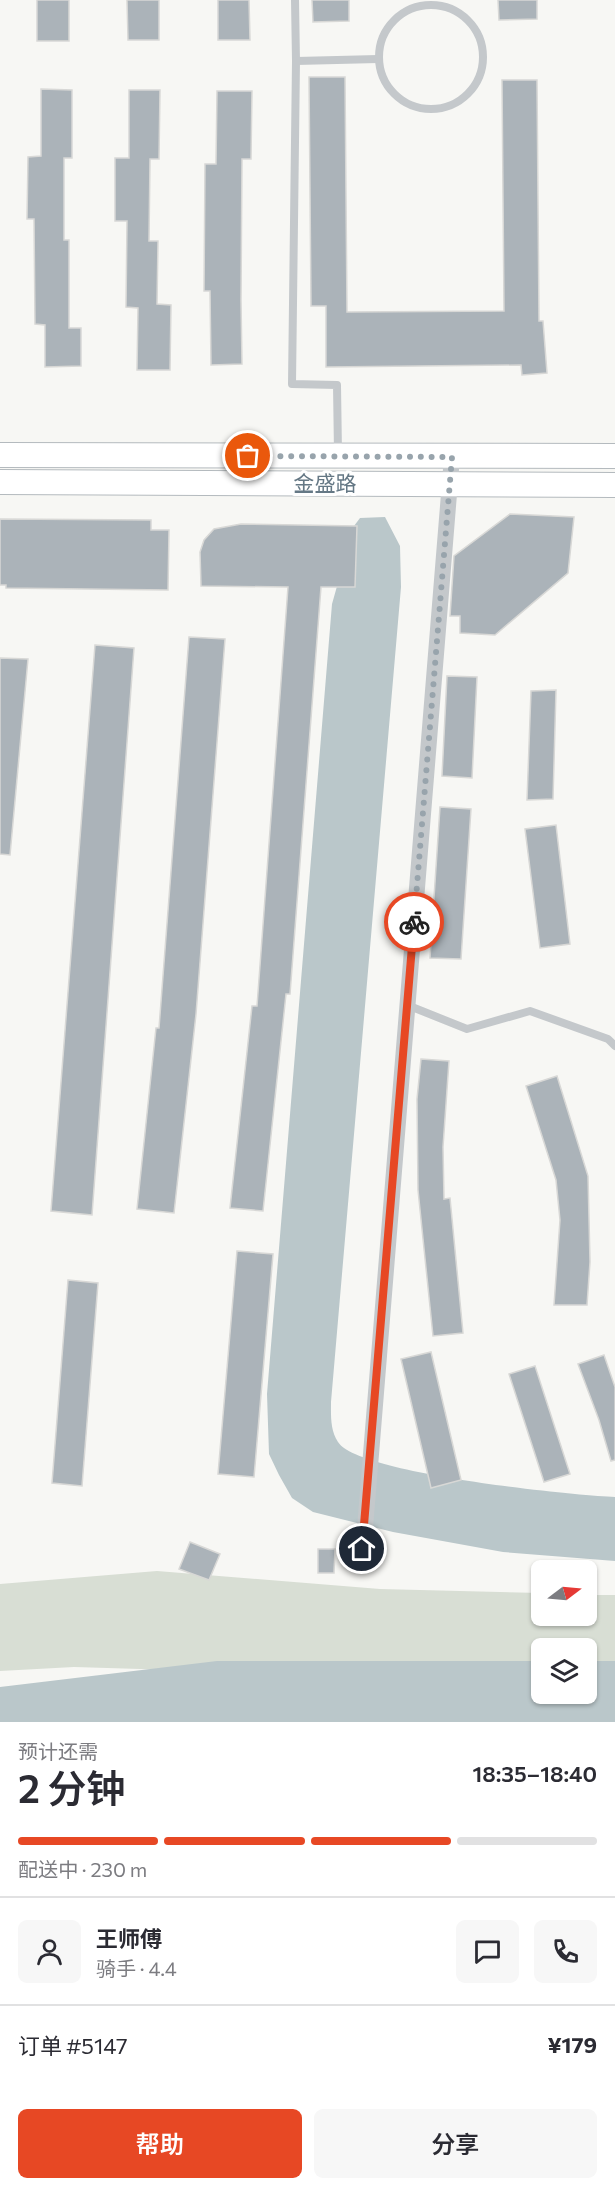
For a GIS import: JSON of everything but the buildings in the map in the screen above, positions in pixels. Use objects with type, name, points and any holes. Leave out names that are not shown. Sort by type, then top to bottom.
[{"type":"street","name":"金盛路","points":[[0,455],[615,456]]},
{"type":"street","points":[[362,1565],[452,457]]},
{"type":"street","name":"金盛路","points":[[0,482],[615,485]]},
{"type":"lane","points":[[295,0],[292,384],[337,385],[338,456]]},
{"type":"lane","points":[[430,2],[450,8],[467,19],[479,36],[484,56],[480,77],[469,94],[452,106],[432,111],[412,107],[394,96],[382,79],[378,59],[381,38],[393,21],[409,9],[430,2]]},
{"type":"lane","points":[[296,61],[378,59]]},
{"type":"lane","points":[[407,1005],[467,1029],[530,1011],[608,1039],[615,1046]]},
{"type":"shaded area","points":[[385,517],[400,546],[401,587],[331,1402],[332,1427],[338,1442],[354,1453],[384,1464],[468,1481],[615,1497],[615,1561],[503,1552],[393,1532],[313,1512],[292,1498],[269,1454],[267,1394],[332,604],[354,526],[360,518]]},
{"type":"shaded area","points":[[157,1571],[380,1589],[531,1593],[531,1626],[597,1626],[597,1595],[615,1595],[615,1682],[597,1682],[597,1638],[531,1638],[531,1681],[74,1667],[0,1671],[0,1584]]},
{"type":"shaded area","points":[[217,1661],[531,1661],[531,1704],[597,1704],[597,1661],[615,1661],[615,1722],[0,1722],[0,1687]]},
{"type":"way so far","points":[[248,456],[452,457],[414,922]]},
{"type":"route","points":[[362,1549],[414,922]]}]
